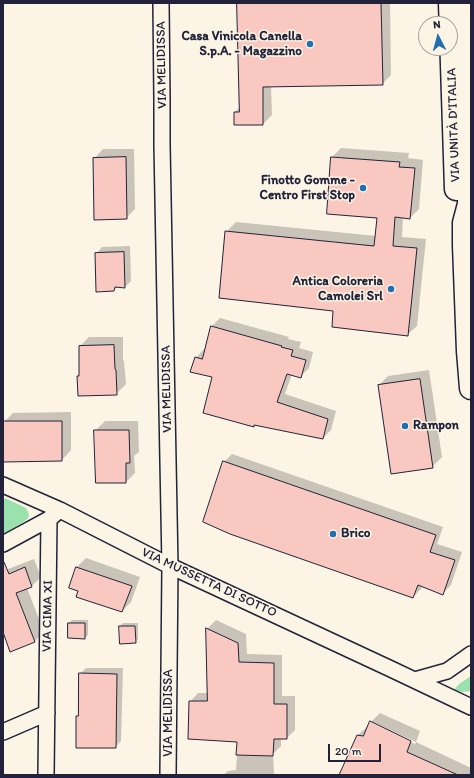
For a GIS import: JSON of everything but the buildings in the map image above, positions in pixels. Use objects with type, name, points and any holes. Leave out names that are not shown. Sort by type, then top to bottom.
[{"type":"main road","name":"VIA UNITÀ D'ITALIA","points":[[456,4],[471,133],[469,204],[464,222],[471,388]]},
{"type":"main road","name":"VIA UNITÀ D'ITALIA","points":[[456,4],[457,204],[464,222]]},
{"type":"street","name":"VIA MELIDISSA","points":[[161,3],[162,145],[170,566],[168,775]]},
{"type":"street","name":"VIA MUSSETTA DI SOTTO","points":[[3,485],[55,515],[170,566],[471,707]]},
{"type":"street","points":[[3,544],[55,515]]},
{"type":"street","name":"VIA CIMA XI","points":[[46,775],[55,515]]},
{"type":"street","points":[[415,680],[447,671],[470,654]]},
{"type":"street","points":[[3,732],[47,714]]},
{"type":"green space","points":[[5,498],[26,508],[29,514],[25,521],[3,535],[3,502]]},
{"type":"green space","points":[[471,676],[471,691],[462,692],[454,690],[459,684]]},
{"type":"place","name":"Casa Vinicola Canella S.p.A. - Magazzino","points":[[310,44]]},
{"type":"place","name":"Finotto Gomme - Centro First Stop","points":[[363,188]]},
{"type":"place","name":"Antica Coloreria Camolei Srl","points":[[391,289]]},
{"type":"place","name":"Rampon","points":[[405,426]]},
{"type":"place","name":"Brico","points":[[333,534]]}]
